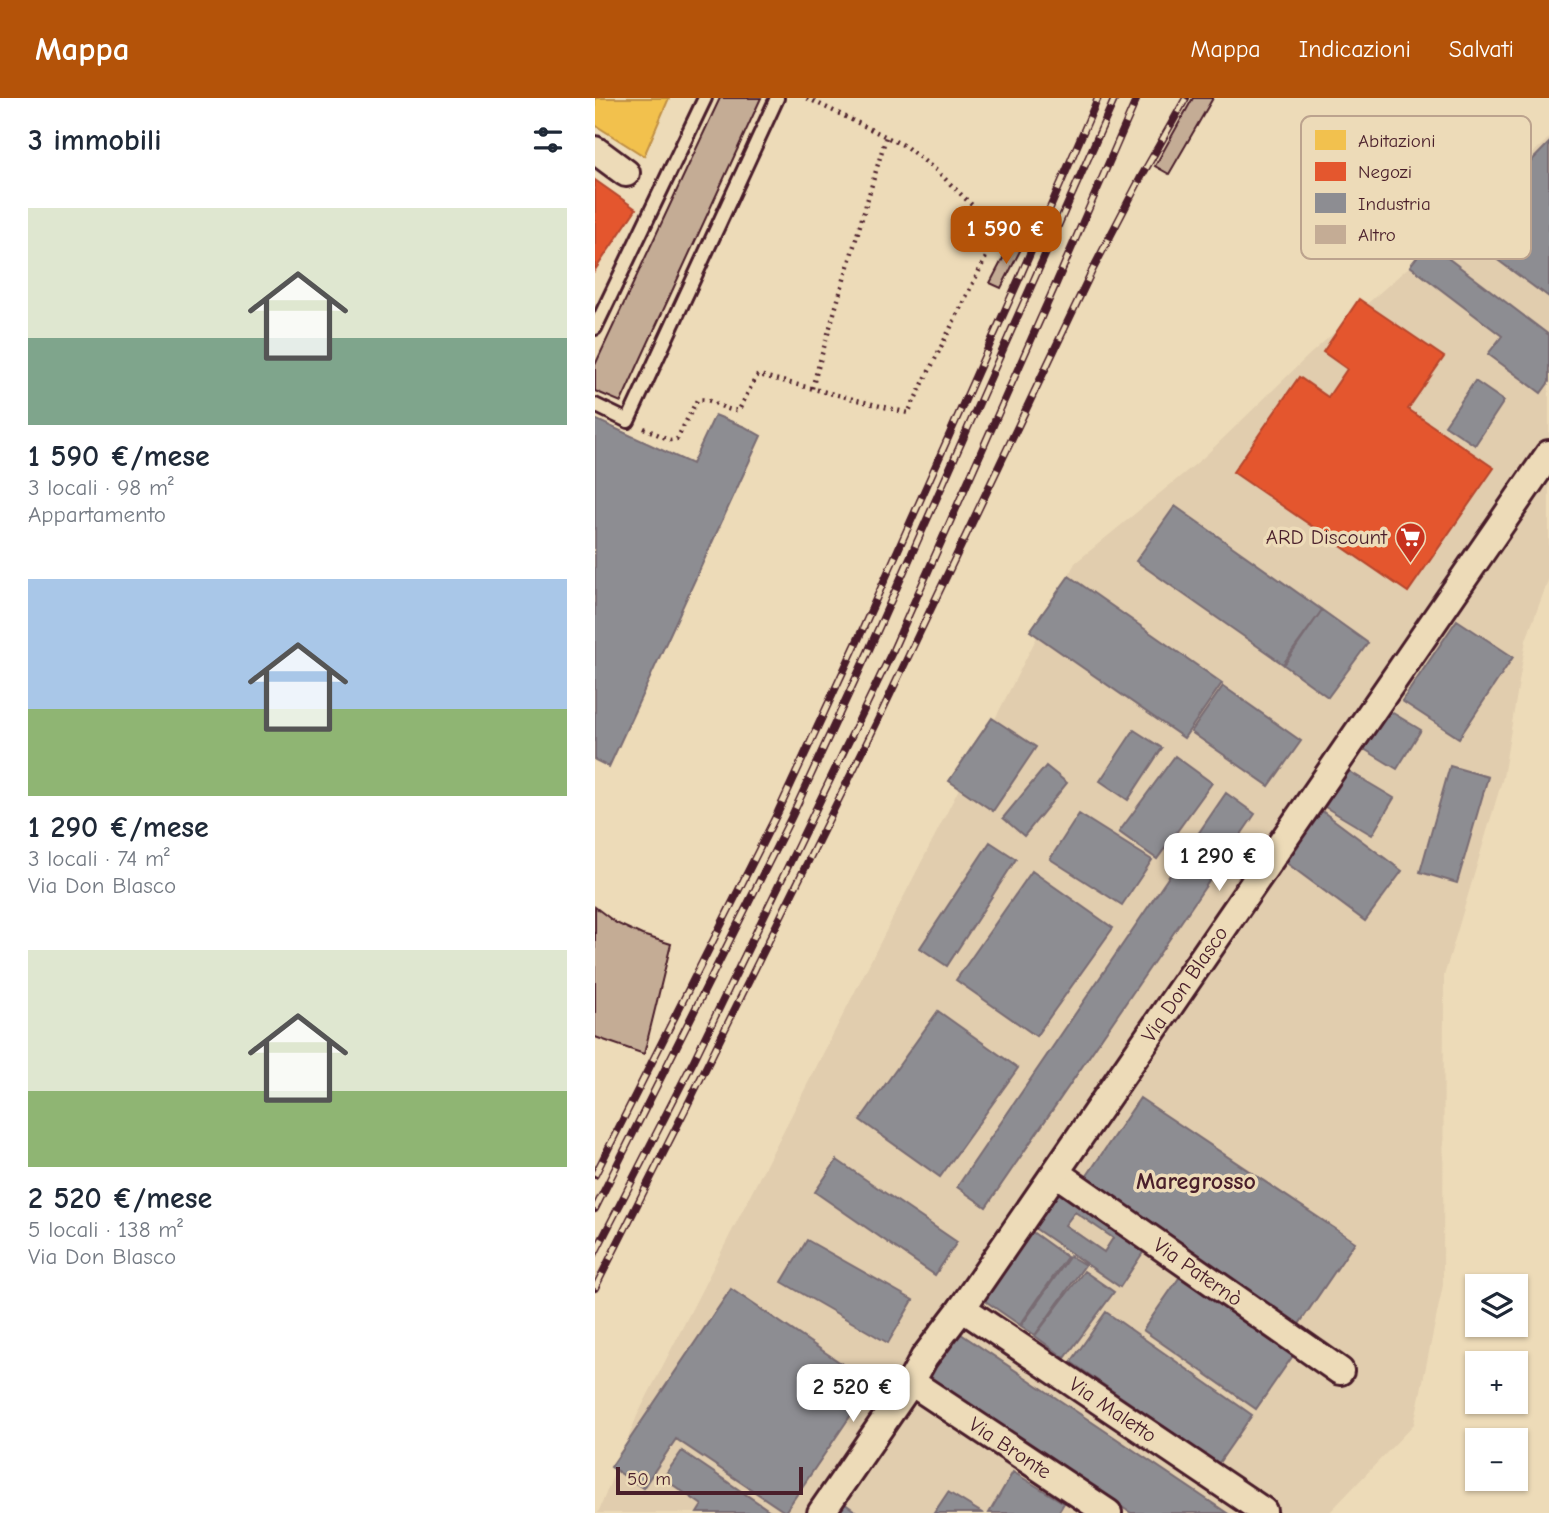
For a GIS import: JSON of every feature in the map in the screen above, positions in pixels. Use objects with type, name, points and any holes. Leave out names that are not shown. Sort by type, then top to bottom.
[{"type":"street","points":[[595,150],[627,173]]},
{"type":"street","name":"Via Don Blasco","points":[[821,1513],[911,1382],[924,1358],[962,1308],[1549,454]]},
{"type":"street","name":"Via Paternò","points":[[1056,1172],[1340,1371]]},
{"type":"street","name":"Via Maletto","points":[[962,1308],[1263,1511]]},
{"type":"street","name":"Via Bronte","points":[[911,1382],[1108,1513]]},
{"type":"lane","points":[[595,328],[705,98]]},
{"type":"lane","points":[[595,405],[628,421],[777,98]]},
{"type":"path","points":[[807,98],[905,146],[929,164],[1000,229],[1021,241]]},
{"type":"path","points":[[812,388],[886,137]]},
{"type":"path","points":[[628,421],[677,439],[697,400],[703,398],[732,411],[739,410],[759,375],[908,414],[1000,229]]},
{"type":"shaded area","points":[[1549,138],[1549,578],[1526,640],[1503,777],[1444,976],[1443,1285],[1414,1424],[1329,1513],[598,1513],[637,1416],[1075,563],[1204,457],[1310,354],[1418,259],[1531,259],[1531,155]]},
{"type":"building: Abitazioni","points":[[595,98],[669,98],[644,156],[595,125]]},
{"type":"building: Negozi","points":[[595,180],[636,209],[595,270]]},
{"type":"building: Negozi","points":[[1359,299],[1444,357],[1408,409],[1494,468],[1408,592],[1233,472],[1299,377],[1328,397],[1347,369],[1323,352]]},
{"type":"building: Industria","points":[[1549,143],[1549,297],[1496,259],[1531,259],[1531,161]]},
{"type":"building: Industria","points":[[1415,259],[1449,259],[1549,335],[1549,382],[1541,393],[1488,354],[1502,336],[1410,266]]},
{"type":"building: Industria","points":[[1475,381],[1504,401],[1475,445],[1445,425]]},
{"type":"building: Industria","points":[[715,415],[761,436],[609,767],[595,760],[595,419],[692,464]]},
{"type":"building: Industria","points":[[1175,506],[1322,610],[1283,664],[1136,561]]},
{"type":"building: Industria","points":[[1069,576],[1222,683],[1184,738],[1030,631]]},
{"type":"building: Industria","points":[[1322,610],[1368,643],[1328,697],[1284,665]]},
{"type":"building: Industria","points":[[1457,620],[1513,657],[1459,738],[1402,701]]},
{"type":"building: Industria","points":[[1223,686],[1301,741],[1269,786],[1191,732]]},
{"type":"building: Industria","points":[[1383,707],[1421,730],[1397,769],[1359,746]]},
{"type":"building: Industria","points":[[992,718],[1036,747],[993,811],[949,781]]},
{"type":"building: Industria","points":[[1134,730],[1162,748],[1128,800],[1100,781]]},
{"type":"building: Industria","points":[[1175,756],[1212,783],[1157,859],[1119,832]]},
{"type":"building: Industria","points":[[1046,766],[1067,783],[1024,836],[1003,818]]},
{"type":"building: Industria","points":[[1450,766],[1488,777],[1457,883],[1420,872]]},
{"type":"building: Industria","points":[[1347,770],[1394,798],[1372,835],[1325,807]]},
{"type":"building: Industria","points":[[1226,793],[1255,814],[986,1207],[957,1187]]},
{"type":"building: Industria","points":[[1322,811],[1402,871],[1365,921],[1284,861]]},
{"type":"building: Industria","points":[[1079,814],[1152,860],[1122,905],[1050,859]]},
{"type":"building: Industria","points":[[990,842],[1016,859],[947,966],[920,948]]},
{"type":"building: Industria","points":[[1032,871],[1113,928],[1036,1036],[956,980]]},
{"type":"building: Industria","points":[[938,1011],[1018,1068],[940,1177],[860,1120]]},
{"type":"building: Industria","points":[[1140,1098],[1355,1242],[1297,1327],[1082,1183]]},
{"type":"building: Industria","points":[[837,1160],[957,1242],[935,1275],[815,1192]]},
{"type":"building: Industria","points":[[1064,1183],[1150,1242],[1120,1287],[1033,1227]],"holes":[[[1075,1212],[1113,1238],[1104,1252],[1065,1225]]]},
{"type":"building: Industria","points":[[1031,1231],[1067,1257],[1020,1325],[984,1300]]},
{"type":"building: Industria","points":[[807,1240],[913,1300],[888,1343],[782,1282]]},
{"type":"building: Industria","points":[[1070,1256],[1085,1265],[1035,1335],[1021,1326]]},
{"type":"building: Industria","points":[[1186,1268],[1299,1347],[1256,1409],[1143,1330]]},
{"type":"building: Industria","points":[[1084,1271],[1114,1292],[1065,1358],[1035,1336]]},
{"type":"building: Industria","points":[[731,1289],[872,1384],[785,1512],[676,1439],[643,1488],[611,1467]]},
{"type":"building: Industria","points":[[1106,1312],[1252,1415],[1218,1464],[1071,1362]]},
{"type":"building: Industria","points":[[958,1332],[1227,1513],[1131,1513],[928,1377]]},
{"type":"building: Industria","points":[[682,1451],[773,1513],[697,1513],[702,1505],[663,1478]]},
{"type":"building: Industria","points":[[1013,1472],[1064,1503],[1058,1513],[989,1513]]},
{"type":"building: Industria","points":[[948,1492],[982,1513],[934,1513]]},
{"type":"building: Industria","points":[[838,1499],[858,1513],[829,1513]]},
{"type":"building: Altro","points":[[720,98],[761,98],[621,402],[595,391],[595,365]]},
{"type":"building: Altro","points":[[1193,98],[1213,98],[1169,174],[1155,166]]},
{"type":"building: Altro","points":[[1011,243],[1021,249],[1001,288],[990,283]]},
{"type":"building: Altro","points":[[595,907],[616,923],[671,944],[644,1054],[595,1037]]},
{"type":"railway","points":[[595,1175],[778,812],[856,644],[1098,98]]},
{"type":"railway","points":[[595,1209],[791,818],[1115,98]]},
{"type":"railway","points":[[595,1253],[694,1060],[893,650],[1137,98]]},
{"type":"railway","points":[[595,1288],[876,724],[1091,273],[1186,98]]},
{"type":"place","name":"ARD Discount","points":[[1410,564]]},
{"type":"district","name":"Maregrosso","points":[[1196,1181]]}]
